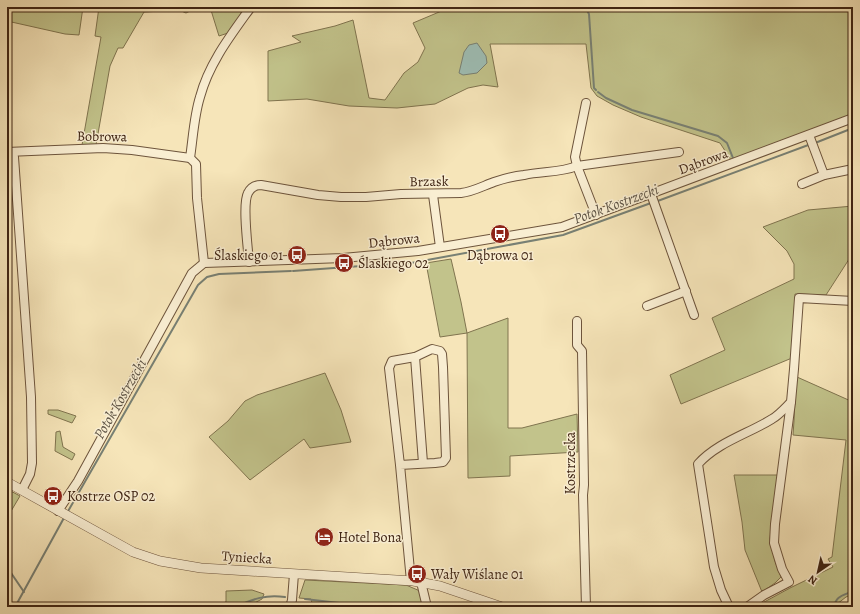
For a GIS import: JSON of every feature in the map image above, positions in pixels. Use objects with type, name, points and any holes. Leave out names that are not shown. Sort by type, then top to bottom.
[{"type":"street","points":[[65,514],[78,481],[192,273],[204,263],[197,198],[196,164],[190,158],[199,98],[205,82],[225,44],[251,7]]},
{"type":"street","points":[[586,103],[576,157],[577,166],[596,214]]},
{"type":"street","name":"Dąbrowa","points":[[204,263],[343,258],[418,251],[562,227],[596,214],[653,200],[811,140],[853,118]]},
{"type":"street","points":[[811,140],[824,175]]},
{"type":"street","name":"Bobrowa","points":[[10,152],[103,148],[132,150],[190,158]]},
{"type":"street","points":[[10,152],[31,389],[32,427],[30,474],[22,490]]},
{"type":"street","name":"Brzask","points":[[249,262],[246,198],[251,188],[256,185],[318,195],[341,197],[366,197],[401,194],[433,195],[467,192],[524,174],[570,169],[577,166],[679,152]]},
{"type":"street","points":[[802,184],[824,175],[853,169]]},
{"type":"street","points":[[433,195],[440,247]]},
{"type":"street","points":[[653,200],[694,315]]},
{"type":"street","points":[[647,306],[686,291]]},
{"type":"street","points":[[748,607],[789,582],[782,569],[774,543],[775,524],[791,402],[799,298],[853,301]]},
{"type":"street","name":"Kostrzecka","points":[[577,321],[577,345],[582,351],[584,400],[583,496],[586,607]]},
{"type":"street","points":[[400,465],[423,463],[435,464],[443,462],[446,458],[444,367],[442,354],[437,350],[432,349],[415,357],[392,362],[389,368],[411,580]]},
{"type":"street","points":[[415,357],[423,463]]},
{"type":"street","points":[[729,607],[721,590],[714,567],[698,464],[704,457],[724,444],[773,418],[791,402]]},
{"type":"street","name":"Tyniecka","points":[[7,482],[133,552],[160,561],[194,567],[411,580],[460,592],[502,607]]},
{"type":"street","points":[[290,607],[294,574]]},
{"type":"street","points":[[421,582],[427,607]]},
{"type":"green space","points":[[7,7],[83,7],[79,35],[65,34],[7,21]]},
{"type":"green space","points":[[99,7],[191,7],[192,10],[186,13],[179,10],[144,12],[123,48],[118,48],[110,66],[96,145],[82,145],[101,37],[95,36]]},
{"type":"green space","points":[[210,7],[239,7],[242,15],[231,32],[219,36]]},
{"type":"green space","points":[[451,7],[853,7],[853,114],[731,160],[720,143],[641,117],[613,105],[597,96],[591,88],[586,44],[490,44],[498,87],[483,85],[468,88],[435,104],[397,108],[349,106],[307,99],[268,101],[268,51],[301,42],[292,36],[335,26],[353,20],[369,98],[385,100],[404,73],[418,62],[425,48],[413,23]]},
{"type":"green space","points":[[853,206],[853,253],[826,295],[795,294],[792,358],[681,404],[670,375],[725,350],[712,318],[794,279],[794,264],[787,251],[763,227],[808,210]]},
{"type":"green space","points":[[451,259],[467,333],[440,337],[426,263]]},
{"type":"green space","points":[[508,318],[508,428],[522,428],[577,414],[578,452],[510,456],[510,476],[468,478],[467,333]]},
{"type":"green space","points":[[325,373],[341,410],[351,442],[310,448],[304,439],[250,480],[209,437],[228,421],[245,401],[257,395]]},
{"type":"green space","points":[[797,377],[853,402],[853,594],[837,604],[837,607],[755,607],[833,567],[828,559],[832,557],[846,440],[793,435]]},
{"type":"green space","points":[[48,410],[58,410],[76,416],[72,423],[48,414]]},
{"type":"green space","points":[[60,431],[63,447],[75,454],[72,460],[55,451],[56,432]]},
{"type":"green space","points":[[734,475],[778,475],[770,539],[775,561],[781,577],[762,592],[745,550]]},
{"type":"green space","points":[[7,489],[20,496],[7,518]]},
{"type":"green space","points":[[305,580],[406,585],[420,591],[425,607],[313,607],[311,599],[299,598]]},
{"type":"green space","points":[[252,590],[264,594],[262,599],[247,607],[210,607],[226,602],[226,591]]},
{"type":"water","points":[[477,43],[486,56],[487,63],[477,73],[463,75],[459,73],[464,52],[469,45]]},
{"type":"waterway","points":[[585,7],[589,14],[594,88],[596,90]]},
{"type":"waterway","points":[[598,92],[606,98],[632,110],[718,136],[727,143],[733,158]]},
{"type":"waterway","name":"Potok Kostrzecki","points":[[815,143],[853,128]]},
{"type":"waterway","name":"Potok Kostrzecki","points":[[655,202],[811,144]]},
{"type":"waterway","name":"Potok Kostrzecki","points":[[377,265],[411,263],[563,235],[651,203]]},
{"type":"waterway","name":"Potok Kostrzecki","points":[[293,271],[375,265]]},
{"type":"waterway","name":"Potok Kostrzecki","points":[[67,513],[198,285],[207,277],[219,274],[291,271]]},
{"type":"waterway","name":"Potok Kostrzecki","points":[[15,607],[65,516]]},
{"type":"waterway","points":[[7,567],[24,592]]},
{"type":"waterway","points":[[835,607],[835,603],[838,598],[853,591]]},
{"type":"waterway","points":[[236,607],[260,598],[272,596],[285,597]]},
{"type":"waterway","points":[[305,599],[373,607]]},
{"type":"place","name":"Dąbrowa 01","points":[[500,234]]},
{"type":"place","name":"Ślaskiego 01","points":[[297,255]]},
{"type":"place","name":"Ślaskiego 02","points":[[344,263]]},
{"type":"place","name":"Kostrze OSP 02","points":[[53,496]]},
{"type":"place","name":"Hotel Bona","points":[[324,537]]},
{"type":"place","name":"Wały Wiślane 01","points":[[417,574]]}]
